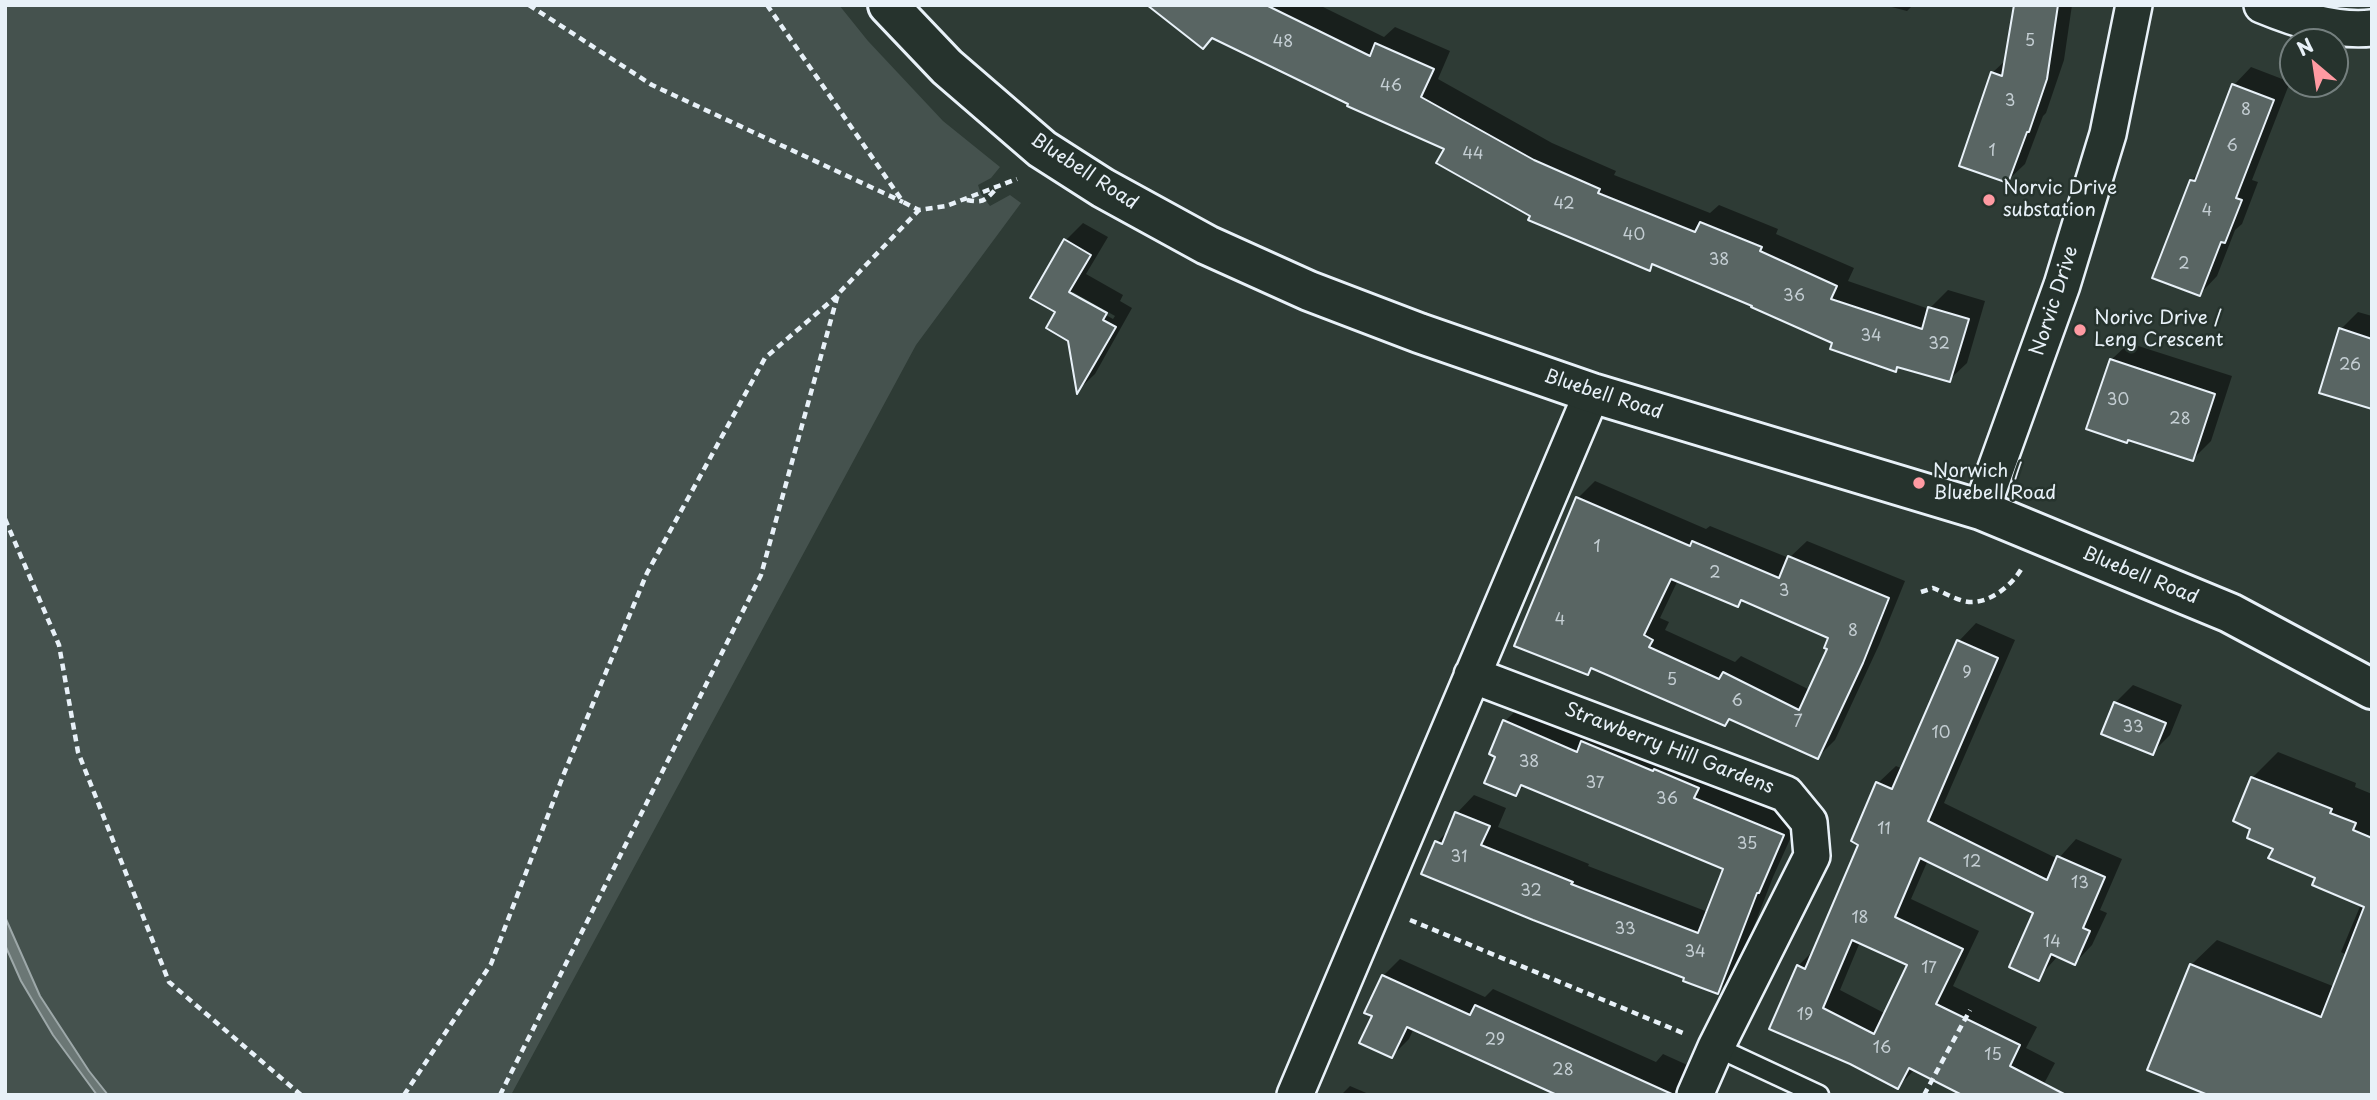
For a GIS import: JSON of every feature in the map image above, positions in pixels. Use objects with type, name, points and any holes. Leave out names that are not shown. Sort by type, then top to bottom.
[{"type":"street","name":"Bluebell Road","points":[[888,5],[947,67],[1042,149],[1103,188],[1207,245],[1309,291],[1419,333],[1592,393],[1981,510],[2230,612],[2372,689]]},
{"type":"street","name":"Norvic Drive","points":[[1981,510],[2062,285],[2089,197],[2108,134],[2134,5]]},
{"type":"street","points":[[2262,5],[2296,19],[2359,30],[2372,29]]},
{"type":"street","points":[[1295,1095],[1592,393]]},
{"type":"street","name":"Strawberry Hill Gardens","points":[[1472,675],[1786,794],[1809,822],[1812,856],[1716,1047],[1696,1095]]},
{"type":"lane","points":[[1716,1047],[1819,1095]]},
{"type":"path","points":[[529,5],[652,85],[919,210],[946,206],[998,187]]},
{"type":"path","points":[[767,5],[903,202]]},
{"type":"path","points":[[404,1095],[491,964],[563,776],[647,573],[765,358],[838,294],[919,210]]},
{"type":"path","points":[[500,1095],[761,575],[838,294]]},
{"type":"path","points":[[5,519],[59,645],[78,752],[169,982],[301,1095]]},
{"type":"path","points":[[1921,592],[1933,588],[1968,602],[1992,597],[2014,581],[2028,558]]},
{"type":"path","points":[[1410,920],[1716,1047]]},
{"type":"path","points":[[1924,1095],[1970,1010]]},
{"type":"shaded area","points":[[5,5],[839,5],[868,41],[943,121],[1000,167],[991,178],[978,185],[990,206],[1010,195],[1021,203],[916,345],[511,1095],[5,1095]]},
{"type":"shaded area","points":[[5,917],[40,996],[108,1095],[97,1095],[53,1035],[21,981],[5,945]]},
{"type":"building","points":[[1147,5],[1266,5],[1370,56],[1375,43],[1434,69],[1421,97],[1534,160],[1600,189],[1598,193],[1695,232],[1700,222],[1762,247],[1760,251],[1837,286],[1831,299],[1922,329],[1928,307],[1969,319],[1950,382],[1897,367],[1896,372],[1830,349],[1832,343],[1752,306],[1652,264],[1650,271],[1528,220],[1530,216],[1436,163],[1444,149],[1347,106],[1348,104],[1212,38],[1203,49]]},
{"type":"building","points":[[2014,5],[2058,5],[2047,79],[2008,183],[1959,166],[1991,72],[2002,76]]},
{"type":"building","points":[[2232,84],[2274,100],[2236,198],[2242,200],[2225,243],[2221,242],[2200,296],[2152,278],[2190,180],[2195,181]]},
{"type":"building","points":[[1064,239],[1091,255],[1069,292],[1107,313],[1103,320],[1116,327],[1077,394],[1068,341],[1046,328],[1055,312],[1030,298]]},
{"type":"building","points":[[2339,328],[2372,339],[2372,409],[2319,393]]},
{"type":"building","points":[[2110,359],[2215,394],[2193,461],[2086,429]]},
{"type":"building","points":[[1576,497],[1690,546],[1692,541],[1779,578],[1788,556],[1889,598],[1863,663],[1818,759],[1729,719],[1725,726],[1591,668],[1588,675],[1514,646]],"holes":[[[1671,579],[1738,607],[1741,600],[1828,638],[1824,648],[1827,649],[1799,710],[1723,672],[1719,679],[1649,647],[1653,640],[1644,635]]]},
{"type":"building","points":[[1957,640],[1998,658],[1928,821],[2047,880],[2057,856],[2105,877],[2083,928],[2090,931],[2075,965],[2051,954],[2039,981],[2009,967],[2033,913],[1920,858],[1895,917],[1963,949],[1936,1004],[2020,1045],[2010,1066],[2066,1095],[1962,1095],[1909,1068],[1898,1089],[1850,1064],[1769,1029],[1797,965],[1805,969],[1858,845],[1851,841],[1876,782],[1892,789]],"holes":[[[1852,940],[1907,965],[1874,1034],[1823,1008]]]},
{"type":"building","points":[[2114,702],[2166,723],[2153,755],[2101,734]]},
{"type":"building","points":[[1503,720],[1577,752],[1581,741],[1653,771],[1654,769],[1699,788],[1694,798],[1784,835],[1757,893],[1718,994],[1421,874],[1435,841],[1442,844],[1455,812],[1490,826],[1481,845],[1573,882],[1571,884],[1698,933],[1723,869],[1521,785],[1516,796],[1484,783],[1495,757],[1489,754]]},
{"type":"building","points":[[2251,777],[2332,809],[2330,813],[2356,823],[2353,830],[2372,838],[2372,1095],[2208,1095],[2147,1070],[2190,964],[2321,1017],[2364,907],[2312,885],[2315,878],[2268,858],[2273,849],[2247,838],[2250,829],[2233,821]]},
{"type":"building","points":[[1382,975],[1470,1015],[1475,1005],[1674,1095],[1557,1095],[1407,1027],[1392,1058],[1359,1043],[1372,1016],[1364,1013]]},
{"type":"place","name":"Norvic Drive substation","points":[[1989,200]]},
{"type":"place","name":"Norivc Drive / Leng Crescent","points":[[2080,330]]},
{"type":"place","name":"Norwich / Bluebell Road","points":[[1919,483]]}]
